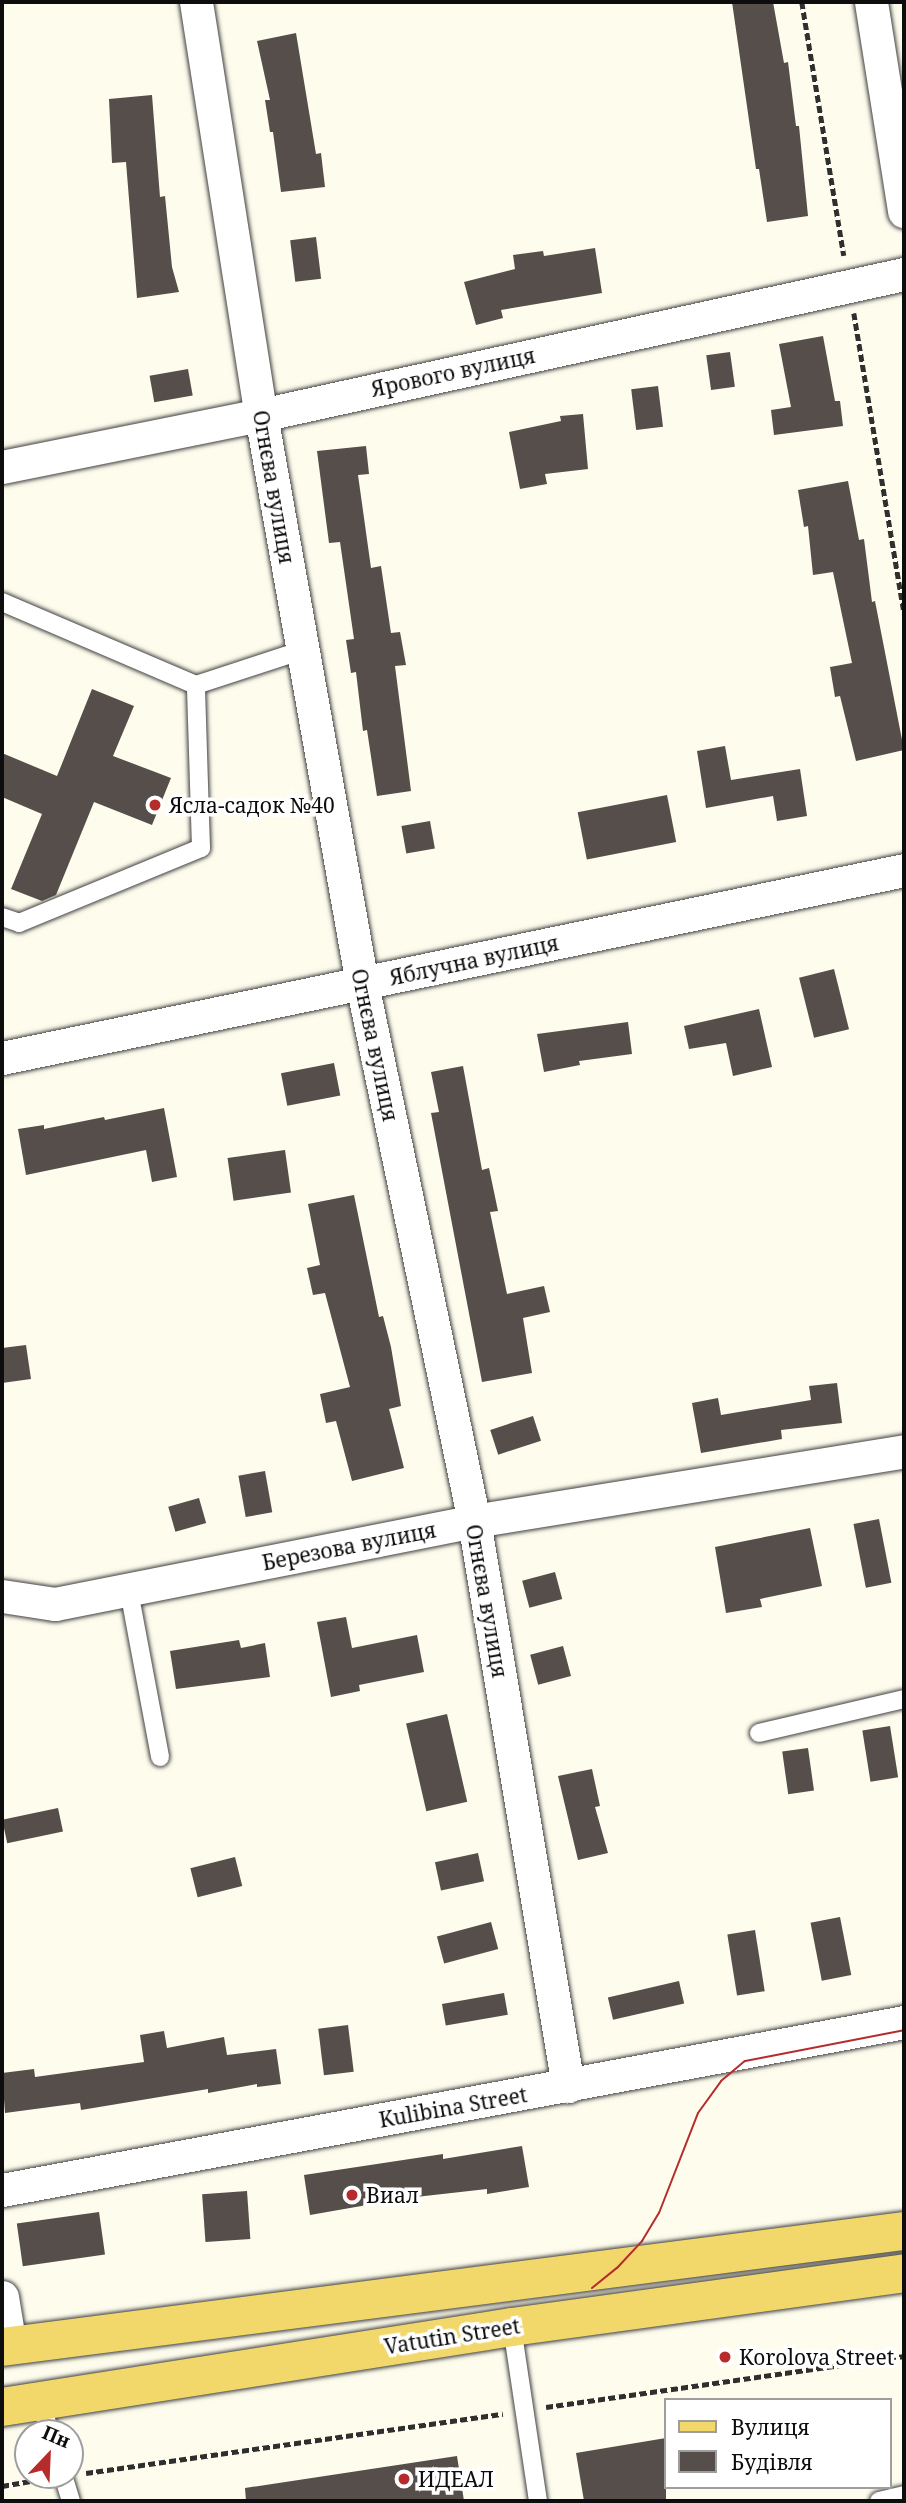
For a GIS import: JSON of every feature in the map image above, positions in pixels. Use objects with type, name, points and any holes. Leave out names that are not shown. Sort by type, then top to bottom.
[{"type":"main road","points":[[6,2346],[904,2231]]},
{"type":"main road","name":"Vatutin Street","points":[[2,2407],[45,2418],[512,2327],[904,2273]]},
{"type":"street","name":"Огнєва вулиця","points":[[196,2],[261,415],[362,984],[474,1521],[568,2085]]},
{"type":"street","points":[[871,2],[904,211]]},
{"type":"street","name":"Ярового вулиця","points":[[2,467],[261,415],[904,274]]},
{"type":"street","name":"Яблучна вулиця","points":[[2,1058],[904,870]]},
{"type":"street","name":"Березова вулиця","points":[[2,1596],[55,1604],[474,1521],[904,1451]]},
{"type":"street","name":"Kulibina Street","points":[[2,2190],[904,2022]]},
{"type":"street","points":[[2,2297],[6,2346]]},
{"type":"lane","points":[[2,602],[196,685],[303,650]]},
{"type":"lane","points":[[2,917],[19,923],[201,848],[196,685]]},
{"type":"lane","points":[[129,1591],[160,1757]]},
{"type":"lane","points":[[760,1734],[904,1699]]},
{"type":"lane","points":[[512,2327],[538,2501]]},
{"type":"lane","points":[[879,2501],[904,2496]]},
{"type":"path","points":[[802,2],[904,612]]},
{"type":"path","points":[[84,2473],[904,2356]]},
{"type":"building","points":[[732,2],[773,2],[784,63],[788,62],[796,126],[799,126],[808,216],[767,222],[759,169],[756,169]]},
{"type":"building","points":[[296,33],[316,154],[321,153],[325,187],[281,192],[273,132],[270,132],[265,100],[270,100],[257,41]]},
{"type":"building","points":[[152,95],[160,197],[165,196],[172,267],[179,292],[137,298],[126,162],[112,163],[109,99]]},
{"type":"building","points":[[316,237],[321,279],[295,282],[290,240]]},
{"type":"building","points":[[595,248],[602,293],[501,310],[503,318],[476,325],[464,282],[515,269],[513,255],[543,251],[544,256]]},
{"type":"building","points":[[823,336],[835,401],[840,401],[843,426],[774,435],[771,410],[791,407],[779,344]]},
{"type":"building","points":[[730,352],[735,387],[711,390],[706,355]]},
{"type":"building","points":[[188,369],[193,396],[154,402],[150,376]]},
{"type":"building","points":[[658,386],[663,427],[636,430],[631,389]]},
{"type":"building","points":[[583,414],[588,469],[545,474],[547,484],[520,489],[509,432],[561,421],[560,416]]},
{"type":"building","points":[[366,446],[369,474],[358,475],[371,568],[381,566],[391,633],[400,632],[406,665],[395,666],[411,791],[377,796],[367,730],[363,731],[356,672],[351,673],[346,640],[354,639],[340,542],[329,543],[317,451]]},
{"type":"building","points":[[848,481],[859,540],[864,539],[872,602],[875,601],[904,750],[856,761],[840,696],[835,697],[830,667],[852,663],[833,572],[813,575],[808,526],[804,527],[798,490]]},
{"type":"building","points":[[92,689],[134,706],[113,756],[171,778],[152,825],[94,802],[56,895],[42,901],[11,889],[42,814],[2,797],[2,753],[57,776]]},
{"type":"building","points":[[725,746],[731,780],[800,769],[807,816],[777,821],[773,796],[706,808],[697,751]]},
{"type":"building","points":[[667,795],[676,842],[587,859],[578,812]]},
{"type":"building","points":[[430,821],[435,849],[406,854],[401,826]]},
{"type":"building","points":[[834,969],[849,1029],[814,1038],[799,978]]},
{"type":"building","points":[[759,1009],[772,1067],[733,1076],[726,1043],[689,1049],[684,1026]]},
{"type":"building","points":[[628,1022],[632,1054],[579,1061],[580,1065],[544,1072],[537,1034]]},
{"type":"building","points":[[334,1063],[340,1095],[287,1106],[281,1073]]},
{"type":"building","points":[[463,1066],[482,1170],[489,1168],[498,1211],[490,1212],[507,1294],[544,1286],[550,1312],[523,1318],[532,1373],[482,1382],[431,1113],[439,1112],[431,1072]]},
{"type":"building","points":[[164,1108],[177,1177],[152,1182],[146,1150],[26,1175],[18,1129],[44,1125],[44,1129]]},
{"type":"building","points":[[285,1150],[291,1193],[234,1201],[228,1158]]},
{"type":"building","points":[[354,1195],[379,1317],[383,1316],[391,1347],[401,1406],[389,1409],[404,1468],[352,1481],[336,1421],[326,1423],[320,1394],[350,1387],[325,1293],[313,1295],[307,1268],[320,1265],[308,1204]]},
{"type":"building","points":[[26,1345],[31,1379],[2,1383],[2,1348]]},
{"type":"building","points":[[837,1383],[842,1423],[781,1430],[782,1439],[701,1453],[692,1403],[718,1398],[721,1415],[811,1400],[809,1386]]},
{"type":"building","points":[[533,1416],[541,1441],[498,1455],[490,1430]]},
{"type":"building","points":[[265,1471],[272,1512],[246,1517],[238,1476]]},
{"type":"building","points":[[199,1498],[206,1523],[175,1532],[168,1507]]},
{"type":"building","points":[[879,1519],[891,1583],[866,1588],[853,1524]]},
{"type":"building","points":[[810,1528],[822,1586],[760,1599],[762,1607],[726,1613],[715,1547]]},
{"type":"building","points":[[555,1572],[562,1599],[529,1608],[522,1581]]},
{"type":"building","points":[[346,1617],[352,1648],[417,1635],[424,1672],[359,1685],[360,1691],[331,1697],[317,1622]]},
{"type":"building","points":[[239,1640],[241,1648],[265,1643],[270,1677],[176,1689],[170,1651]]},
{"type":"building","points":[[563,1646],[571,1676],[538,1685],[530,1655]]},
{"type":"building","points":[[447,1714],[467,1802],[426,1811],[406,1723]]},
{"type":"building","points":[[890,1726],[898,1777],[870,1782],[862,1730]]},
{"type":"building","points":[[808,1748],[814,1791],[788,1794],[782,1752]]},
{"type":"building","points":[[592,1769],[600,1806],[595,1807],[608,1853],[578,1860],[558,1776]]},
{"type":"building","points":[[58,1808],[63,1831],[7,1843],[2,1820]]},
{"type":"building","points":[[478,1853],[484,1881],[441,1891],[435,1862]]},
{"type":"building","points":[[235,1857],[242,1886],[198,1897],[190,1868]]},
{"type":"building","points":[[840,1917],[851,1975],[822,1981],[811,1923]]},
{"type":"building","points":[[491,1922],[498,1949],[444,1964],[437,1936]]},
{"type":"building","points":[[755,1930],[765,1991],[737,1996],[727,1934]]},
{"type":"building","points":[[679,1981],[684,2003],[613,2020],[608,1997]]},
{"type":"building","points":[[504,1993],[508,2015],[446,2026],[442,2004]]},
{"type":"building","points":[[348,2025],[354,2072],[324,2075],[318,2029]]},
{"type":"building","points":[[164,2031],[167,2048],[224,2037],[227,2055],[276,2049],[281,2084],[257,2087],[257,2084],[208,2093],[208,2089],[81,2110],[80,2103],[5,2113],[2,2073],[34,2069],[35,2077],[144,2062],[140,2035]]},
{"type":"building","points":[[522,2146],[529,2187],[487,2194],[487,2189],[407,2198],[310,2215],[304,2175],[443,2154],[443,2159]]},
{"type":"building","points":[[247,2191],[250,2239],[205,2242],[202,2194]]},
{"type":"building","points":[[99,2212],[105,2255],[23,2266],[17,2224]]},
{"type":"building","points":[[664,2438],[666,2501],[584,2501],[576,2453]]},
{"type":"building","points":[[457,2456],[464,2501],[246,2501],[245,2488]]},
{"type":"tram line","points":[[592,2288],[617,2268],[642,2241],[659,2213],[698,2113],[721,2081],[745,2061],[904,2030]]},
{"type":"place","name":"Ясла-садок №40","points":[[155,805]]},
{"type":"place","name":"Виал","points":[[352,2195]]},
{"type":"place","name":"Korolova Street","points":[[725,2357]]},
{"type":"place","name":"ИДЕАЛ","points":[[404,2479]]}]
